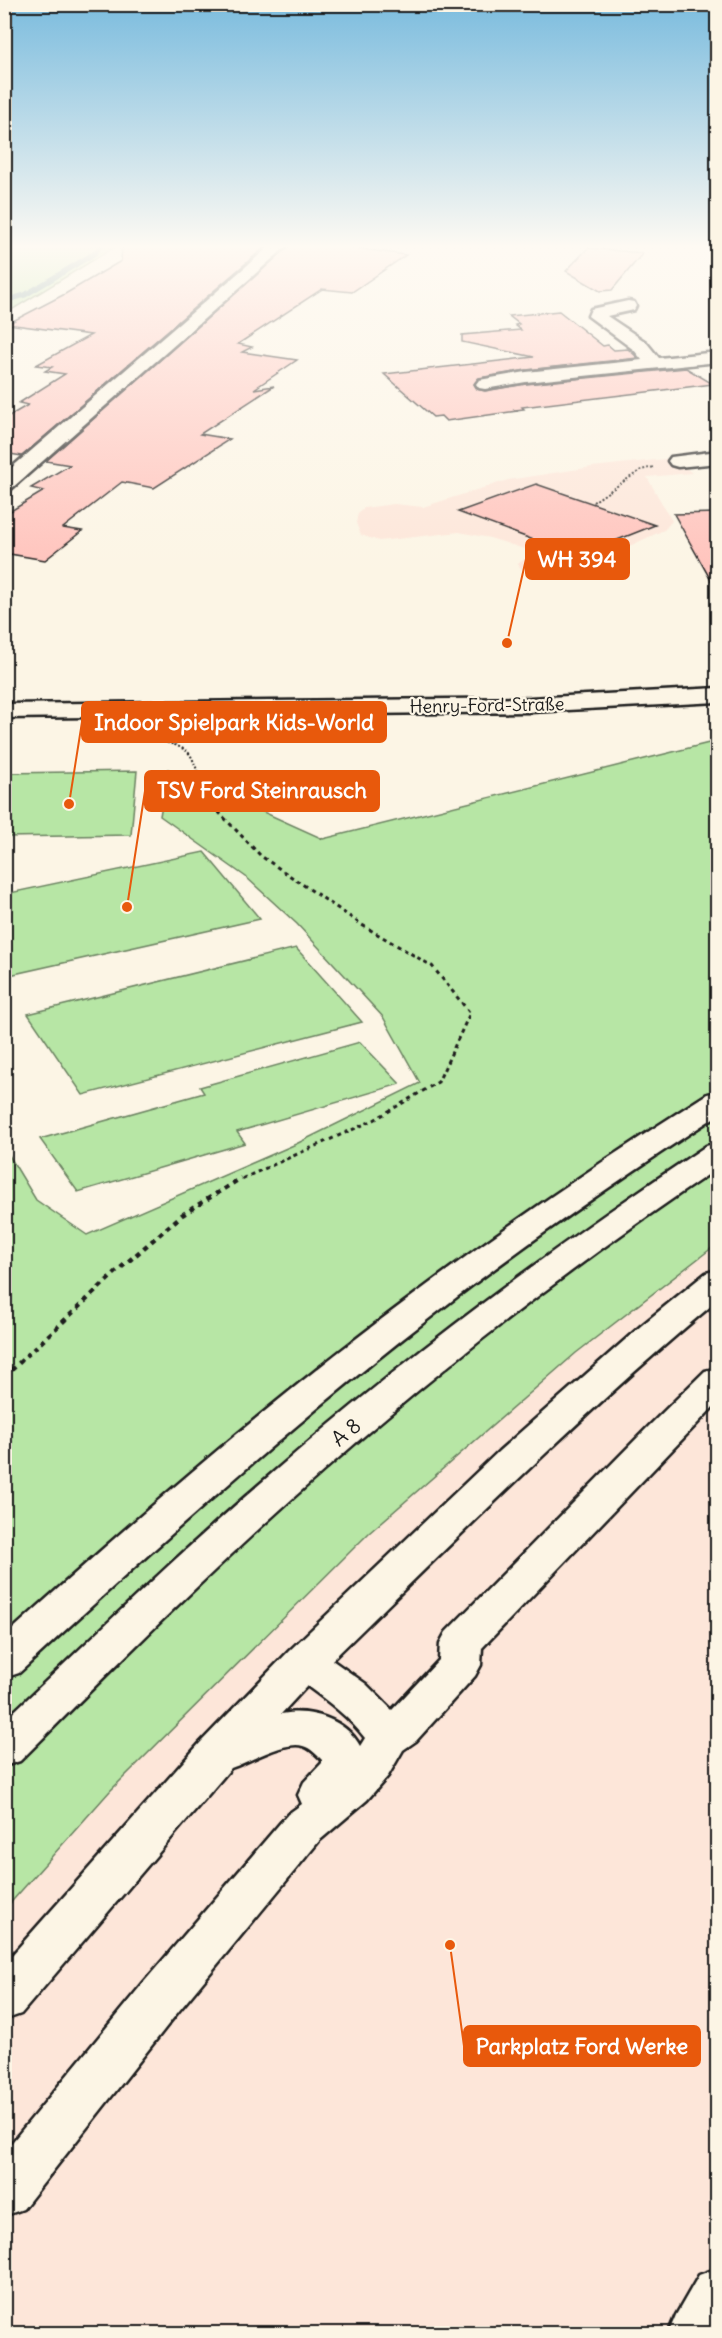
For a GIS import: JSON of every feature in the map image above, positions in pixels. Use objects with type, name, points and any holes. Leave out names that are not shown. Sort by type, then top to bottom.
[{"type":"main road","points":[[4,485],[156,354]]},
{"type":"main road","points":[[647,354],[654,363]]},
{"type":"main road","points":[[485,384],[526,377],[717,357]]},
{"type":"main road","points":[[670,464],[717,457]]},
{"type":"main road","name":"Henry-Ford-Straße","points":[[4,711],[530,705],[717,695]]},
{"type":"main road","points":[[4,1662],[227,1463],[339,1369],[512,1238],[645,1146],[717,1101]]},
{"type":"main road","name":"A 8","points":[[4,1749],[128,1629],[283,1485],[410,1377],[558,1263],[717,1153]]},
{"type":"main road","points":[[4,2000],[216,1755],[304,1662],[513,1460],[655,1333],[717,1281]]},
{"type":"main road","points":[[304,1827],[334,1807],[381,1751],[387,1738],[401,1729],[460,1665],[461,1643],[717,1380]]},
{"type":"main road","points":[[304,1662],[367,1711],[381,1725],[387,1738]]},
{"type":"main road","points":[[4,2192],[146,2014],[304,1827],[319,1796],[344,1766],[344,1758],[335,1745],[316,1730],[301,1728],[276,1733],[216,1755]]},
{"type":"main road","points":[[695,2334],[717,2294]]},
{"type":"path","points":[[593,502],[641,470],[670,464]]},
{"type":"path","points":[[4,1377],[116,1272],[182,1215],[248,1174],[374,1120],[438,1082],[470,1013],[432,966],[362,925],[261,856],[208,801],[190,754],[186,751],[161,743],[86,737]]},
{"type":"shaded area","points":[[674,458],[692,473],[647,477],[672,521],[664,530],[612,554],[575,564],[521,569],[518,564],[534,552],[490,538],[459,532],[379,541],[361,535],[356,523],[358,513],[364,508],[394,504],[423,507],[508,480],[592,467]]},
{"type":"shaded area","points":[[717,1244],[717,2333],[5,2334],[5,1909],[110,1791],[369,1533],[576,1353]]},
{"type":"green space","points":[[717,741],[717,1244],[576,1353],[369,1533],[110,1791],[5,1909],[4,1147],[36,1200],[87,1235],[296,1144],[420,1083],[383,1017],[297,924],[246,877],[160,816],[168,769],[323,839]]},
{"type":"green space","points":[[137,771],[131,835],[5,837],[5,773]]},
{"type":"green space","points":[[204,852],[260,919],[5,976],[5,894]]},
{"type":"green space","points":[[296,948],[362,1022],[83,1095],[28,1014]]},
{"type":"green space","points":[[360,1042],[400,1084],[237,1132],[245,1143],[78,1192],[40,1139],[204,1093],[200,1087]]},
{"type":"building","points":[[56,354],[140,354],[22,456],[4,453],[4,419],[28,405],[19,403],[65,374],[45,371],[52,367],[36,365]]},
{"type":"building","points":[[167,354],[256,354],[297,360],[254,389],[274,386],[200,434],[230,439],[154,488],[122,482],[63,528],[82,531],[45,560],[4,553],[4,515],[44,491],[31,488],[70,465],[46,461]]},
{"type":"building","points":[[520,354],[634,354],[638,358],[526,370],[479,378],[474,384],[477,389],[485,391],[526,384],[686,368],[713,384],[522,407],[524,409],[515,410],[517,411],[446,421],[441,416],[433,417],[384,374],[534,357]]},
{"type":"building","points":[[536,484],[655,525],[577,556],[458,512]]},
{"type":"building","points":[[717,513],[717,591],[674,514]]},
{"type":"place","name":"WH 394","points":[[507,643]]},
{"type":"place","name":"Indoor Spielpark Kids-World","points":[[69,804]]},
{"type":"place","name":"TSV Ford Steinrausch","points":[[127,907]]},
{"type":"place","name":"Parkplatz Ford Werke","points":[[450,1945]]}]
